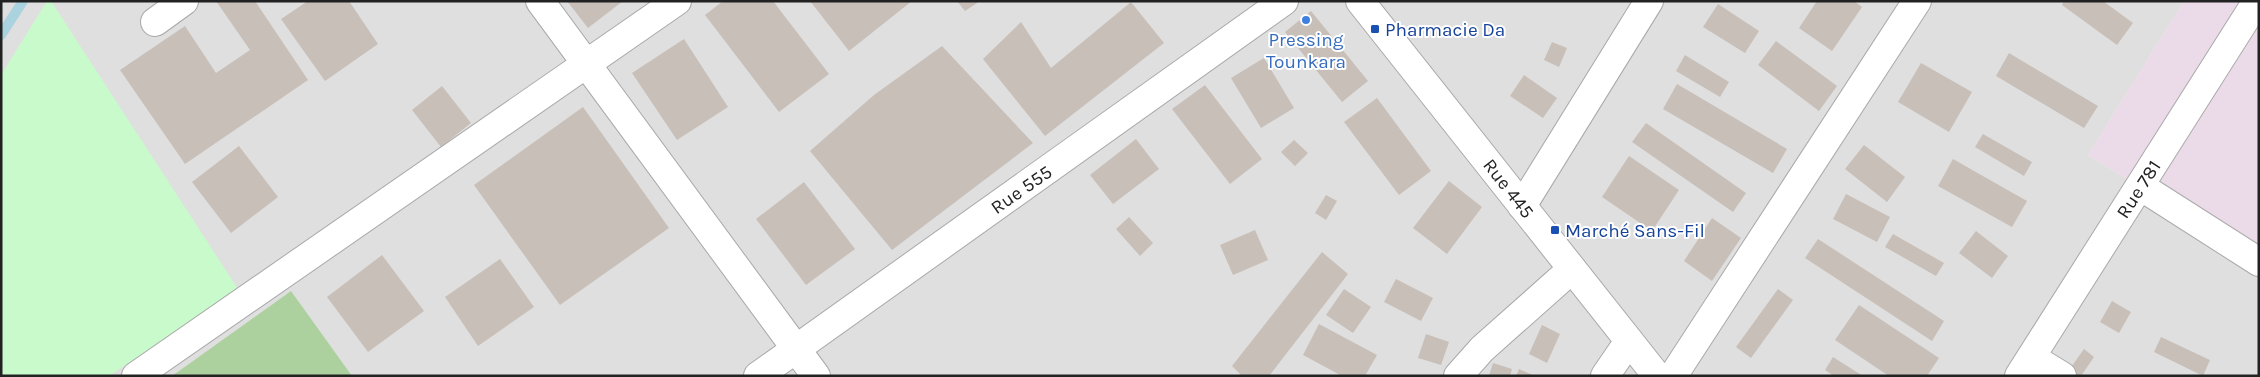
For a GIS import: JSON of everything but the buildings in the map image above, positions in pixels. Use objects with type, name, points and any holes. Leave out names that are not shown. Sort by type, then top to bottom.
[{"type":"street","points":[[155,22],[184,1]]},
{"type":"street","points":[[540,1],[816,376]]},
{"type":"street","points":[[136,376],[677,1]]},
{"type":"street","name":"Rue 555","points":[[758,376],[1284,1]]},
{"type":"street","name":"Rue 445","points":[[1360,1],[1657,376]]},
{"type":"street","points":[[1522,206],[1649,1]]},
{"type":"street","points":[[1674,376],[1917,1]]},
{"type":"street","name":"Rue 781","points":[[2025,366],[2258,1]]},
{"type":"street","points":[[2140,186],[2259,262]]},
{"type":"street","points":[[1458,376],[1482,350],[1572,269]]},
{"type":"street","points":[[1605,376],[1630,341]]},
{"type":"street","points":[[2025,366],[2062,376]]},
{"type":"shaded area","points":[[1,1],[2184,1],[2088,155],[2259,260],[2259,376],[1,376]]},
{"type":"shaded area","points":[[2184,1],[2259,1],[2259,260],[2088,155]]},
{"type":"green space","points":[[47,1],[51,1],[238,289],[109,376],[1,376],[1,75]]},
{"type":"green space","points":[[291,291],[352,376],[172,376]]},
{"type":"waterway","points":[[1,35],[23,1]]},
{"type":"place","name":"Pressing Tounkara","points":[[1306,20]]},
{"type":"place","name":"Pharmacie Da","points":[[1375,29]]},
{"type":"place","name":"Marché Sans-Fil","points":[[1555,230]]}]
